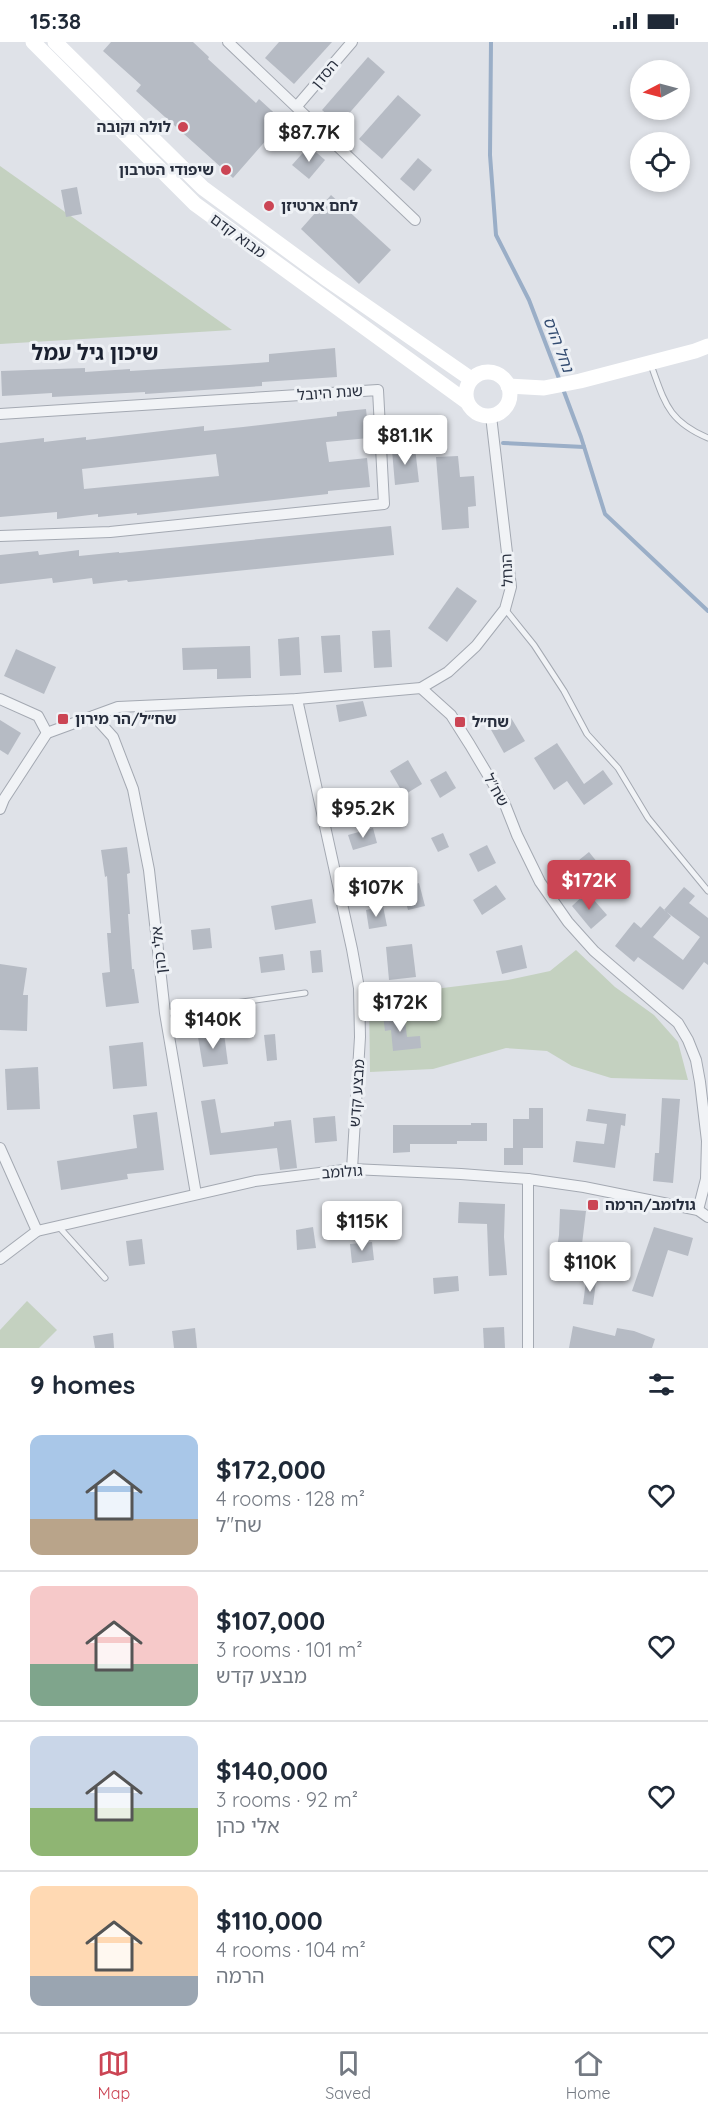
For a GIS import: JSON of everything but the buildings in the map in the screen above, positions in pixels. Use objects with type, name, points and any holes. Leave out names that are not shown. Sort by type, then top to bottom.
[{"type":"street","name":"מבוא קדם","points":[[33,42],[54,46],[203,188],[324,277],[471,380]]},
{"type":"street","points":[[228,42],[415,219]]},
{"type":"street","name":"הסדן","points":[[297,106],[352,42]]},
{"type":"street","name":"מבוא קדם","points":[[54,46],[195,204],[467,402]]},
{"type":"street","points":[[508,386],[544,388],[580,381],[708,346]]},
{"type":"street","points":[[651,363],[695,357],[708,352]]},
{"type":"street","points":[[483,372],[499,375],[508,386],[507,404],[491,416],[476,412],[467,402],[466,394],[471,380],[483,372]]},
{"type":"street","name":"שנת היובל","points":[[0,414],[378,390],[384,504],[110,532],[0,536]]},
{"type":"street","name":"הנחל","points":[[421,688],[448,672],[469,653],[505,609],[511,587],[491,416]]},
{"type":"street","points":[[0,809],[4,799],[47,733],[118,706],[297,699],[421,688]]},
{"type":"street","name":"שח\"ל","points":[[421,688],[451,715],[470,745],[504,802],[540,882],[568,922],[594,951],[678,1023],[688,1040],[696,1060],[707,1141],[706,1179],[698,1210]]},
{"type":"street","points":[[0,699],[38,716],[47,733]]},
{"type":"street","name":"מבצע קדש","points":[[297,699],[359,988],[360,1037],[352,1169]]},
{"type":"street","name":"אלי כהן","points":[[94,716],[113,737],[133,789],[149,870],[165,1013],[196,1194]]},
{"type":"street","points":[[0,1148],[37,1231]]},
{"type":"street","name":"גולומב","points":[[0,1260],[37,1231],[255,1181],[352,1169],[460,1173],[528,1179],[584,1187],[698,1210]]},
{"type":"street","points":[[528,1179],[528,1348]]},
{"type":"street","points":[[698,1210],[708,1217]]},
{"type":"lane","points":[[651,363],[667,408],[690,430],[708,438]]},
{"type":"lane","points":[[505,609],[552,672],[587,734],[618,768],[648,818],[708,891]]},
{"type":"lane","points":[[165,1013],[305,993]]},
{"type":"lane","points":[[57,1226],[105,1278]]},
{"type":"green space","points":[[0,166],[232,330],[0,344]]},
{"type":"green space","points":[[576,950],[615,987],[654,1015],[678,1042],[688,1080],[611,1078],[572,1066],[547,1051],[506,1048],[433,1069],[370,1072],[369,997],[508,980],[550,971]]},
{"type":"green space","points":[[27,1301],[57,1330],[39,1348],[0,1348],[0,1330]]},
{"type":"waterway","name":"נחל הדס","points":[[491,42],[490,155],[496,235],[529,300],[560,381]]},
{"type":"waterway","name":"נחל הדס","points":[[563,389],[605,514],[708,611]]},
{"type":"waterway","points":[[503,443],[584,447]]},
{"type":"place","name":"לולה וקובה","points":[[183,127]]},
{"type":"place","name":"שיפודי הטרבון","points":[[226,170]]},
{"type":"place","name":"לחם ארטיזן","points":[[269,206]]},
{"type":"place","name":"שח״ל/הר מירון","points":[[63,719]]},
{"type":"place","name":"שח״ל","points":[[460,722]]},
{"type":"place","name":"גולומב/הרמה","points":[[593,1205]]},
{"type":"district","name":"שיכון גיל עמל","points":[[95,353]]}]
